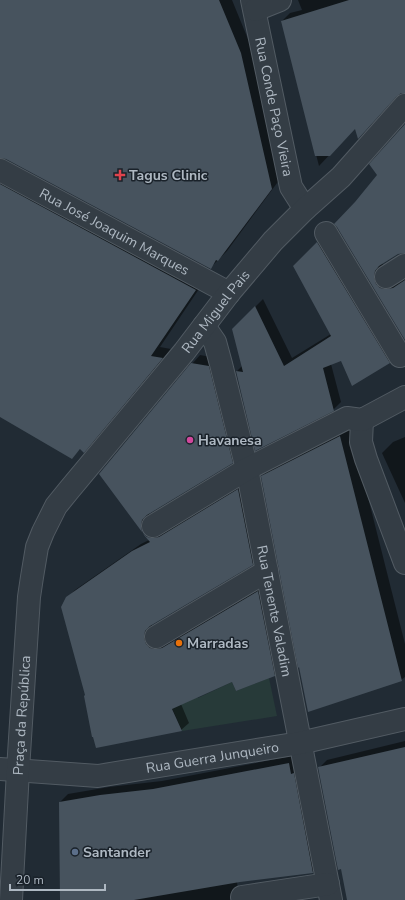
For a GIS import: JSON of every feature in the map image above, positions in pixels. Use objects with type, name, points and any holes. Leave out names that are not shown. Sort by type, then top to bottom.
[{"type":"street","points":[[253,5],[280,0]]},
{"type":"street","name":"Rua Conde Paço Vieira","points":[[253,5],[291,187],[305,209]]},
{"type":"street","name":"Rua Miguel Pais","points":[[43,532],[56,506],[179,358],[229,293],[272,241],[341,177],[405,105]]},
{"type":"street","name":"Rua José Joaquim Marques","points":[[0,170],[229,293]]},
{"type":"street","points":[[326,232],[400,356]]},
{"type":"street","points":[[386,277],[405,266]]},
{"type":"street","name":"Rua Tenente Valadim","points":[[204,326],[215,342],[247,469],[329,892]]},
{"type":"street","points":[[153,526],[247,469],[346,418],[362,420],[405,397]]},
{"type":"street","points":[[362,420],[361,442],[366,459],[405,562]]},
{"type":"street","name":"Praça da República","points":[[11,900],[9,769],[29,597],[37,547],[43,532]]},
{"type":"street","points":[[156,637],[267,571]]},
{"type":"street","name":"Rua Guerra Junqueiro","points":[[9,769],[98,776],[300,743],[405,719]]},
{"type":"street","points":[[242,898],[329,892]]},
{"type":"green space","points":[[269,678],[277,716],[182,731],[164,689],[190,680],[198,698],[232,682],[236,691]]},
{"type":"building","points":[[0,0],[219,0],[241,53],[272,189],[218,261],[216,260],[211,269],[6,159],[0,158]]},
{"type":"building","points":[[349,0],[405,0],[405,93],[401,93],[396,97],[358,139],[355,129],[330,156],[315,156],[281,21]]},
{"type":"building","points":[[405,124],[405,253],[398,254],[379,266],[375,271],[374,277],[376,284],[380,288],[386,289],[393,288],[405,280],[405,340],[334,224],[355,202],[377,175],[369,164]]},
{"type":"building","points":[[0,184],[196,290],[151,356],[163,358],[84,453],[80,449],[72,459],[0,417]]},
{"type":"building","points":[[317,242],[390,363],[352,386],[341,361],[323,368],[334,411],[255,451],[236,371],[243,372],[232,329],[255,306],[284,366],[331,336],[293,266]]},
{"type":"building","points":[[191,363],[209,366],[233,463],[147,515],[142,520],[142,532],[99,474]]},
{"type":"building","points":[[340,436],[402,681],[308,712],[299,667],[298,668],[261,476]]},
{"type":"building","points":[[238,489],[253,565],[150,626],[145,631],[144,638],[146,644],[150,648],[162,648],[258,591],[275,676],[236,691],[232,682],[172,709],[182,731],[96,748],[92,737],[85,695],[61,607],[66,597],[132,551],[150,542],[143,534],[147,537],[159,537]]},
{"type":"building","points":[[405,747],[405,900],[347,900],[341,869],[338,870],[318,767]]},
{"type":"building","points":[[289,763],[291,774],[294,773],[313,873],[240,882],[134,900],[60,900],[59,802],[100,795],[153,789]]},
{"type":"place","name":"Tagus Clinic","points":[[120,175]]},
{"type":"place","name":"Havanesa","points":[[190,440]]},
{"type":"place","name":"Marradas","points":[[179,643]]},
{"type":"place","name":"Santander","points":[[75,852]]}]
